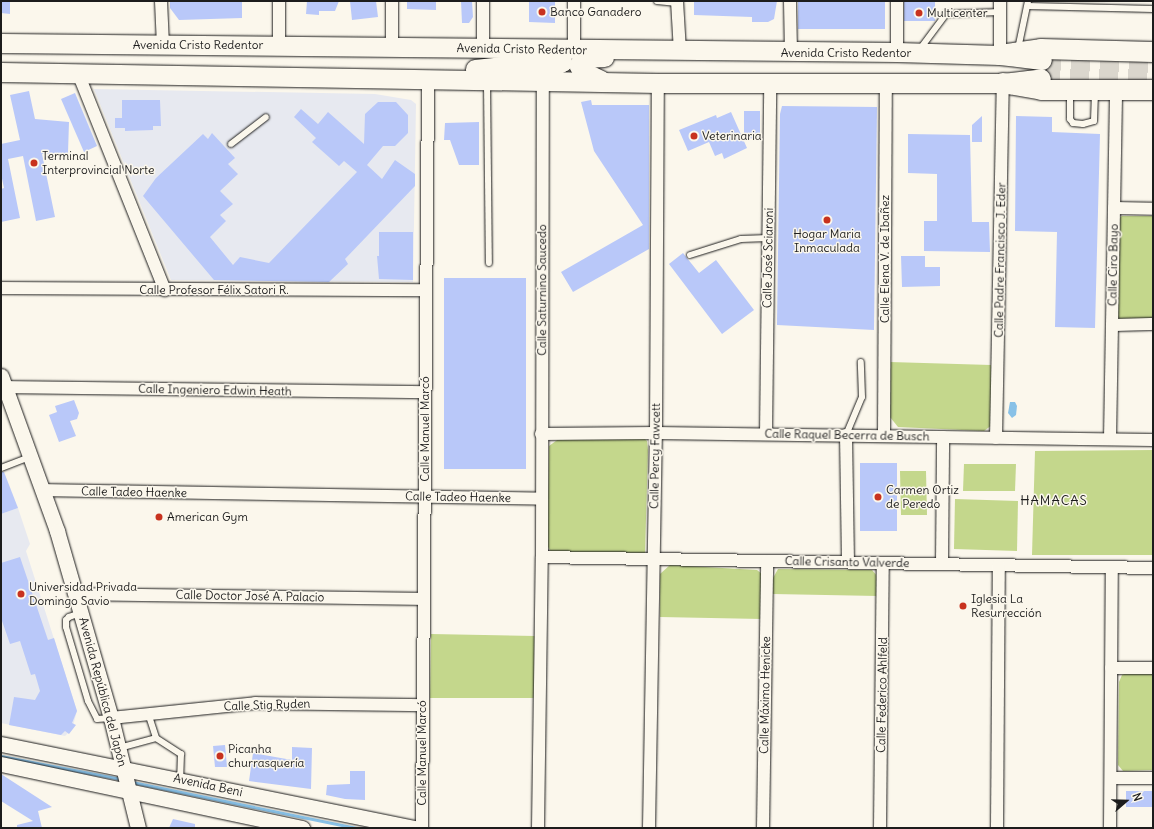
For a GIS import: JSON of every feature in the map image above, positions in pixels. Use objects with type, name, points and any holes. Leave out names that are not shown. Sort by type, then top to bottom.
[{"type":"highway","points":[[1009,54],[1041,49],[1153,52]]},
{"type":"highway","points":[[1003,83],[1041,90],[1153,90]]},
{"type":"main road","name":"Avenida Cristo Redentor","points":[[1,43],[279,45],[392,48],[574,49],[791,53],[897,52],[1009,54],[1042,69],[1003,83],[658,83],[435,78],[1,72]]},
{"type":"main road","points":[[435,78],[468,70],[523,64],[550,65],[562,62],[559,52],[537,49]]},
{"type":"main road","points":[[608,82],[584,72],[579,66],[581,61],[596,57],[651,57],[688,51]]},
{"type":"street","points":[[161,1],[163,44]]},
{"type":"street","points":[[279,1],[279,45]]},
{"type":"street","points":[[392,1],[392,48]]},
{"type":"street","points":[[483,1],[483,48]]},
{"type":"street","points":[[574,1],[574,49]]},
{"type":"street","points":[[790,1],[791,53]]},
{"type":"street","points":[[897,1],[897,52]]},
{"type":"street","points":[[677,2],[688,51]]},
{"type":"street","points":[[1000,6],[1009,54]]},
{"type":"street","points":[[78,73],[165,290]]},
{"type":"street","name":"Calle Manuel Marcó","points":[[422,828],[426,290],[435,78]]},
{"type":"street","name":"Calle Saturnino Saucedo","points":[[542,499],[543,81]]},
{"type":"street","name":"Calle Percy Fawcett","points":[[649,828],[652,559],[656,433],[658,83]]},
{"type":"street","name":"Calle José Sciaroni","points":[[766,434],[770,83]]},
{"type":"street","name":"Calle Elena V. de Ibañez","points":[[884,436],[886,83]]},
{"type":"street","name":"Calle Padre Francisco J. Eder","points":[[996,438],[1003,83]]},
{"type":"street","name":"Calle Ciro Bayo","points":[[1110,439],[1116,90]]},
{"type":"street","points":[[1114,208],[1153,209]]},
{"type":"street","name":"Calle Profesor Félix Satori R.","points":[[1,288],[165,290],[426,290]]},
{"type":"street","points":[[1112,325],[1153,324]]},
{"type":"street","name":"Calle Ingeniero Edwin Heath","points":[[3,382],[425,392]]},
{"type":"street","name":"Avenida República del Japón","points":[[3,382],[44,490],[76,594],[119,748],[138,828]]},
{"type":"street","name":"Calle Raquel Becerra de Busch","points":[[541,434],[766,434],[1153,440]]},
{"type":"street","points":[[846,435],[848,562]]},
{"type":"street","points":[[942,564],[943,437]]},
{"type":"street","name":"Calle Tadeo Haenke","points":[[44,490],[542,499]]},
{"type":"street","points":[[538,828],[542,499]]},
{"type":"street","name":"Calle Crisanto Valverde","points":[[542,557],[1153,568]]},
{"type":"street","name":"Calle Máximo Henicke","points":[[763,828],[767,561]]},
{"type":"street","name":"Calle Federico Ahlfeld","points":[[880,828],[883,563]]},
{"type":"street","points":[[997,828],[999,565]]},
{"type":"street","points":[[1110,828],[1112,567]]},
{"type":"street","name":"Calle Doctor José A. Palacio","points":[[76,594],[424,599]]},
{"type":"street","points":[[1111,668],[1153,668]]},
{"type":"street","name":"Calle Stig Ryden","points":[[111,718],[255,703],[423,705]]},
{"type":"street","name":"Avenida Beni","points":[[1,744],[415,828]]},
{"type":"street","name":"Avenida Beni","points":[[1,764],[302,828]]},
{"type":"street","points":[[1111,778],[1153,778]]},
{"type":"lane","points":[[657,1],[677,2]]},
{"type":"lane","points":[[1009,54],[1028,3],[1153,9]]},
{"type":"lane","points":[[918,53],[946,14],[1000,6]]},
{"type":"lane","points":[[487,80],[489,262]]},
{"type":"lane","points":[[1070,91],[1070,119],[1073,122],[1083,124],[1094,121],[1096,91]]},
{"type":"lane","points":[[231,144],[266,117]]},
{"type":"lane","points":[[690,255],[741,239],[768,238]]},
{"type":"lane","points":[[846,435],[862,397],[861,362]]},
{"type":"lane","points":[[1,468],[32,457]]},
{"type":"lane","points":[[148,713],[156,738],[180,754],[180,780]]},
{"type":"lane","points":[[119,748],[156,738]]},
{"type":"shaded area","points":[[94,89],[375,94],[411,100],[416,104],[413,282],[171,280]]},
{"type":"shaded area","name":"Universidad Privada Domingo Savio","points":[[18,508],[30,544],[26,551],[77,711],[72,729],[65,736],[1,723],[1,514]]},
{"type":"green space","points":[[1122,216],[1153,216],[1153,319],[1120,320],[1115,317],[1115,221]]},
{"type":"green space","points":[[890,362],[991,365],[992,425],[984,431],[898,427],[890,417]]},
{"type":"green space","points":[[643,437],[647,441],[648,450],[645,553],[551,552],[547,545],[549,446],[560,438]]},
{"type":"green space","points":[[1153,450],[1153,555],[1032,555],[1035,451]]},
{"type":"green space","points":[[964,464],[1016,464],[1015,491],[963,491]]},
{"type":"green space","points":[[900,471],[926,471],[927,515],[901,515]]},
{"type":"green space","points":[[955,499],[1018,501],[1017,551],[954,549]]},
{"type":"green space","points":[[670,565],[757,570],[762,574],[762,619],[660,617],[660,574]]},
{"type":"green space","points":[[778,569],[872,570],[878,577],[878,596],[773,594],[773,578]]},
{"type":"green space","points":[[431,634],[535,636],[534,698],[430,698]]},
{"type":"green space","points":[[1127,673],[1153,673],[1153,770],[1123,771],[1118,765],[1119,682],[1122,675]]},
{"type":"water","points":[[1010,402],[1015,402],[1017,406],[1016,415],[1012,418],[1008,413]]},
{"type":"building","points":[[1,1],[10,1],[10,14],[1,13]]},
{"type":"building","points":[[170,1],[242,1],[242,18],[179,20],[170,8]]},
{"type":"building","points":[[307,1],[339,1],[335,11],[319,11],[319,15],[306,14]]},
{"type":"building","points":[[350,1],[376,1],[378,17],[352,20]]},
{"type":"building","points":[[407,1],[436,1],[436,10],[407,9]]},
{"type":"building","points":[[461,1],[472,1],[473,17],[469,23],[462,23]]},
{"type":"building","name":"Banco Ganadero","points":[[529,1],[555,1],[555,23],[529,22]]},
{"type":"building","points":[[694,1],[777,1],[774,19],[768,22],[752,22],[752,17],[694,15]]},
{"type":"building","points":[[798,1],[885,1],[885,29],[798,29]]},
{"type":"building","name":"Multicenter","points":[[904,1],[935,1],[935,21],[904,21]]},
{"type":"building","points":[[29,91],[35,119],[69,122],[68,153],[42,154],[55,217],[36,221],[23,156],[8,159],[20,218],[1,222],[1,189],[4,188],[1,174],[1,144],[20,140],[10,95]]},
{"type":"building","points":[[75,93],[97,146],[84,152],[61,99]]},
{"type":"building","points":[[122,100],[160,100],[161,126],[153,126],[153,130],[125,131],[125,128],[115,128],[115,118],[122,118]]},
{"type":"building","points":[[591,100],[592,105],[649,105],[649,249],[573,292],[561,272],[643,225],[594,151],[581,102]]},
{"type":"building","points":[[378,102],[396,102],[408,115],[408,133],[395,146],[383,146],[367,165],[382,179],[395,160],[415,174],[415,186],[345,259],[348,264],[329,282],[214,280],[143,196],[156,178],[203,134],[208,139],[212,133],[235,158],[228,164],[238,174],[220,191],[233,204],[220,215],[226,221],[210,237],[233,265],[240,257],[269,263],[357,172],[344,161],[339,166],[312,142],[316,138],[294,117],[301,109],[318,124],[328,112],[364,144],[365,114]]},
{"type":"building","name":"Hogar Maria Inmaculada","points":[[782,106],[877,107],[874,330],[777,325],[780,114]]},
{"type":"building","points":[[744,111],[760,111],[760,139],[744,138]]},
{"type":"building","points":[[731,112],[747,148],[724,159],[722,153],[715,156],[709,142],[688,151],[679,130],[716,115],[717,118]]},
{"type":"building","points":[[982,116],[982,142],[972,142],[972,125]]},
{"type":"building","points":[[1016,116],[1052,117],[1052,132],[1100,134],[1095,328],[1055,327],[1057,232],[1015,231]]},
{"type":"building","points":[[479,122],[479,165],[459,165],[450,140],[444,140],[445,123]]},
{"type":"building","points":[[908,134],[970,135],[972,222],[989,222],[990,252],[924,251],[924,221],[937,221],[937,174],[908,173]]},
{"type":"building","points":[[379,232],[413,232],[413,280],[379,279],[377,256],[379,256]]},
{"type":"building","points":[[683,253],[699,273],[716,260],[754,310],[722,334],[669,264]]},
{"type":"building","points":[[901,256],[925,256],[925,267],[940,267],[940,286],[902,287]]},
{"type":"building","points":[[444,278],[526,278],[526,469],[444,469]]},
{"type":"building","points":[[74,400],[79,413],[77,419],[70,421],[76,436],[59,442],[49,415],[57,412],[55,406]]},
{"type":"building","name":"Carmen Ortiz de Peredo","points":[[860,463],[897,463],[897,531],[860,531]]},
{"type":"building","points":[[1,472],[4,472],[18,508],[1,514]]},
{"type":"building","name":"Universidad Privada Domingo Savio","points":[[20,557],[48,640],[54,638],[77,711],[72,723],[76,725],[69,734],[65,731],[61,735],[9,725],[14,697],[35,700],[40,691],[35,674],[31,675],[20,641],[10,644],[1,618],[1,563]]},
{"type":"building","name":"Picanha churrasquería","points":[[225,745],[227,767],[215,767],[213,746]]},
{"type":"building","points":[[292,747],[312,748],[311,789],[249,781],[253,753],[292,760]]},
{"type":"building","points":[[350,771],[365,771],[365,800],[345,799],[326,795],[327,785],[350,784]]},
{"type":"building","points":[[1,774],[52,807],[38,811],[42,828],[17,828],[17,825],[33,821],[1,801]]},
{"type":"building","points":[[1126,791],[1153,791],[1153,807],[1126,807]]},
{"type":"building","points":[[173,819],[195,824],[195,828],[169,828]]},
{"type":"waterway","points":[[1,756],[121,779]]},
{"type":"waterway","points":[[132,782],[356,828]]},
{"type":"tunnel","points":[[1042,60],[1153,63]]},
{"type":"tunnel","points":[[1041,78],[1153,78]]},
{"type":"place","name":"Banco Ganadero","points":[[542,12]]},
{"type":"place","name":"Multicenter","points":[[919,13]]},
{"type":"place","name":"Veterinaria","points":[[694,136]]},
{"type":"place","name":"Terminal Interprovincial Norte","points":[[34,163]]},
{"type":"place","name":"Hogar Maria Inmaculada","points":[[827,220]]},
{"type":"place","name":"Carmen Ortiz de Peredo","points":[[878,497]]},
{"type":"place","name":"American Gym","points":[[159,517]]},
{"type":"place","name":"Universidad Privada Domingo Savio","points":[[21,594]]},
{"type":"place","name":"Iglesia La Resurrección","points":[[963,606]]},
{"type":"place","name":"Picanha churrasquería","points":[[220,756]]},
{"type":"district","name":"HAMACAS","points":[[1054,501]]}]
